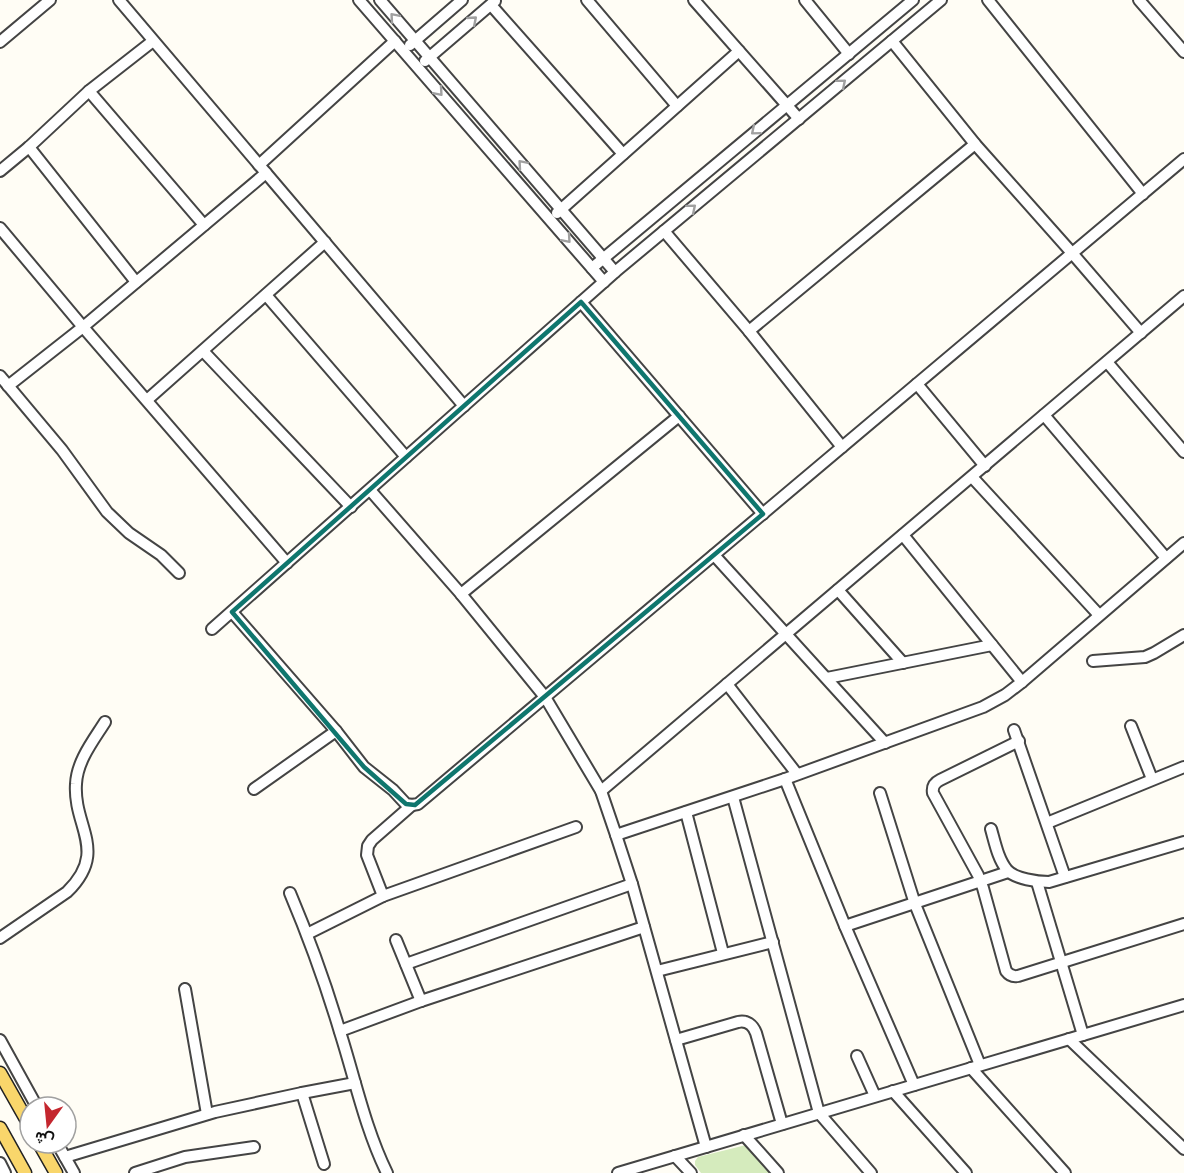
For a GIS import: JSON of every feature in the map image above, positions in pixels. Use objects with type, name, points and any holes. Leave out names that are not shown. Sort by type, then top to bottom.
[{"type":"main road","points":[[0,1073],[18,1105]]},
{"type":"main road","points":[[0,1128],[25,1173]]},
{"type":"main road","points":[[46,1155],[56,1173]]},
{"type":"street","points":[[0,42],[50,0]]},
{"type":"street","points":[[119,0],[464,406]]},
{"type":"street","points":[[359,0],[604,282]]},
{"type":"street","points":[[380,0],[615,272]]},
{"type":"street","points":[[403,50],[462,0]]},
{"type":"street","points":[[587,0],[677,106]]},
{"type":"street","points":[[694,0],[799,119]]},
{"type":"street","points":[[805,0],[849,54]]},
{"type":"street","points":[[592,268],[913,0]]},
{"type":"street","points":[[212,629],[615,272],[941,0]]},
{"type":"street","points":[[988,0],[1143,194]]},
{"type":"street","points":[[1139,0],[1184,52]]},
{"type":"street","points":[[417,67],[493,2],[623,154]]},
{"type":"street","points":[[0,171],[89,91],[153,40]]},
{"type":"street","points":[[892,40],[975,144],[1141,333]]},
{"type":"street","points":[[8,386],[83,327],[204,225],[395,41]]},
{"type":"street","points":[[550,220],[739,51]]},
{"type":"street","points":[[89,91],[204,225]]},
{"type":"street","points":[[487,147],[498,136]]},
{"type":"street","points":[[749,331],[975,144]]},
{"type":"street","points":[[29,147],[136,282]]},
{"type":"street","points":[[383,896],[368,858],[367,849],[372,840],[1184,159]]},
{"type":"street","points":[[0,228],[287,563]]},
{"type":"street","points":[[664,231],[749,331],[842,447]]},
{"type":"street","points":[[147,400],[325,242]]},
{"type":"street","points":[[266,295],[406,457]]},
{"type":"street","points":[[581,302],[763,514]]},
{"type":"street","points":[[601,792],[1141,333],[1182,302]]},
{"type":"street","points":[[202,351],[351,507]]},
{"type":"street","points":[[1107,362],[1184,452]]},
{"type":"street","points":[[0,376],[62,450],[107,513],[129,533],[161,555],[178,573]]},
{"type":"street","points":[[917,384],[985,466]]},
{"type":"street","points":[[461,594],[679,416]]},
{"type":"street","points":[[1044,416],[1166,558]]},
{"type":"street","points":[[972,477],[1100,615]]},
{"type":"street","points":[[370,490],[461,594],[545,697],[601,792],[632,884],[706,1147]]},
{"type":"street","points":[[903,535],[1022,682]]},
{"type":"street","points":[[616,835],[785,779],[983,707],[1022,682],[1184,543]]},
{"type":"street","points":[[714,555],[885,743]]},
{"type":"street","points":[[838,590],[903,663]]},
{"type":"street","points":[[232,612],[336,731],[364,767],[393,790],[406,804],[412,806]]},
{"type":"street","points":[[1093,661],[1145,657],[1184,635]]},
{"type":"street","points":[[827,678],[992,645]]},
{"type":"street","points":[[727,684],[797,774]]},
{"type":"street","points":[[0,939],[67,892],[82,873],[87,850],[86,834],[77,803],[77,777],[82,760],[105,722]]},
{"type":"street","points":[[1131,726],[1152,779]]},
{"type":"street","points":[[1014,730],[1065,877]]},
{"type":"street","points":[[254,789],[336,731]]},
{"type":"street","points":[[1019,741],[933,785],[933,793],[981,882],[1008,974],[1018,976],[1061,964],[1184,924]]},
{"type":"street","points":[[1047,823],[1184,767]]},
{"type":"street","points":[[785,779],[845,926],[914,1085]]},
{"type":"street","points":[[880,794],[915,904],[975,1067],[1065,1173]]},
{"type":"street","points":[[733,797],[819,1113],[872,1173]]},
{"type":"street","points":[[686,812],[723,953]]},
{"type":"street","points":[[307,934],[383,896],[576,827]]},
{"type":"street","points":[[991,829],[1008,872],[1037,882],[1049,882],[1184,842]]},
{"type":"street","points":[[845,926],[1008,872]]},
{"type":"street","points":[[1037,882],[1083,1035]]},
{"type":"street","points":[[406,964],[632,884]]},
{"type":"street","points":[[290,893],[307,934],[378,1155],[387,1173]]},
{"type":"street","points":[[340,1031],[644,927]]},
{"type":"street","points":[[396,940],[421,1002]]},
{"type":"street","points":[[657,971],[773,942]]},
{"type":"street","points":[[185,989],[207,1114]]},
{"type":"street","points":[[618,1173],[1184,1005]]},
{"type":"street","points":[[676,1040],[738,1022],[749,1023],[756,1033],[782,1124]]},
{"type":"street","points":[[1068,1039],[1184,1149]]},
{"type":"street","points":[[0,1040],[30,1095]]},
{"type":"street","points":[[857,1056],[875,1096]]},
{"type":"street","points":[[74,1173],[65,1157],[207,1114],[355,1083]]},
{"type":"street","points":[[893,1091],[966,1173]]},
{"type":"street","points":[[302,1093],[324,1164]]},
{"type":"street","points":[[744,1135],[778,1173]]},
{"type":"street","points":[[135,1173],[185,1157],[254,1146]]},
{"type":"street","points":[[675,1156],[691,1173]]},
{"type":"street","points":[[0,1163],[5,1173]]},
{"type":"highlighted area","points":[[581,302],[763,514],[415,805],[406,804],[364,767],[232,612]]},
{"type":"green space","points":[[746,1145],[770,1173],[701,1173],[695,1165],[698,1157]]}]
